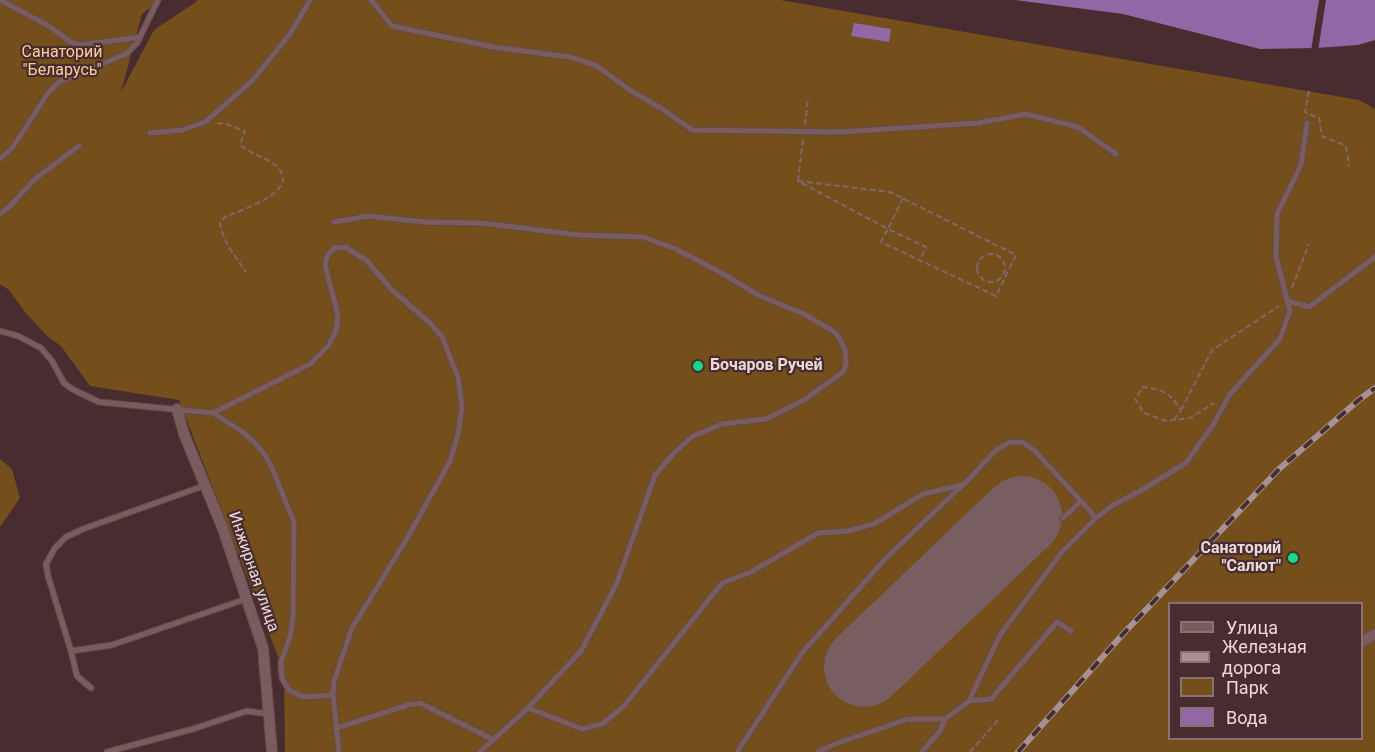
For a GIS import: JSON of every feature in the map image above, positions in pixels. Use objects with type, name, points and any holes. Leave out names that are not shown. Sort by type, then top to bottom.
[{"type":"street","name":"Инжирная улица","points":[[177,409],[184,434],[206,485],[263,648],[272,752]]},
{"type":"lane","points":[[0,0],[80,45],[140,37]]},
{"type":"lane","points":[[0,159],[13,147],[48,93],[59,82],[126,54],[137,43],[158,0]]},
{"type":"lane","points":[[150,133],[182,130],[205,122],[252,81],[290,34],[310,0]]},
{"type":"lane","points":[[371,0],[392,26],[493,46],[570,57],[595,65],[692,130],[841,132],[978,123],[1026,114],[1078,127],[1116,154]]},
{"type":"lane","points":[[922,752],[940,730],[945,719],[969,700],[1000,634],[1061,553],[1096,518],[1113,505],[1186,463],[1213,425],[1230,394],[1280,339],[1290,311],[1276,257],[1277,214],[1301,165],[1307,123]]},
{"type":"lane","points":[[0,214],[34,179],[79,146]]},
{"type":"lane","points":[[334,222],[368,216],[425,222],[482,222],[580,235],[642,237],[676,249],[760,296],[833,331],[839,337],[845,350],[846,364],[843,372],[804,400],[766,419],[722,424],[693,436],[668,459],[655,475],[617,583],[581,651],[528,708],[480,752]]},
{"type":"lane","points":[[213,412],[310,364],[328,346],[336,331],[338,315],[325,265],[327,256],[334,248],[345,247],[366,260],[393,290],[430,323],[442,338],[458,377],[462,407],[458,435],[450,461],[408,537],[352,628],[334,681],[333,695],[339,752]]},
{"type":"lane","points":[[1288,301],[1308,306],[1375,256]]},
{"type":"lane","points":[[0,331],[18,336],[41,348],[52,361],[64,383],[86,397],[99,402],[213,412],[253,441],[272,468],[294,522],[293,618],[290,637],[281,662],[282,678],[289,690],[304,697],[333,695]]},
{"type":"lane","points":[[737,752],[802,653],[886,558],[964,484],[996,450],[1010,442],[1022,442],[1034,450],[1096,518]]},
{"type":"lane","points":[[528,708],[582,729],[602,724],[623,706],[723,583],[751,572],[818,533],[848,531],[874,524],[923,494],[964,484]]},
{"type":"lane","points":[[91,688],[77,676],[46,564],[66,537],[206,485]]},
{"type":"lane","points":[[1063,518],[1081,501]]},
{"type":"lane","points":[[71,651],[112,645],[246,598]]},
{"type":"lane","points":[[969,700],[991,699],[1057,622],[1071,631]]},
{"type":"lane","points":[[337,728],[420,703],[494,740]]},
{"type":"lane","points":[[107,752],[194,729],[247,711],[270,714]]},
{"type":"lane","points":[[818,752],[908,719],[945,719]]},
{"type":"path","points":[[1309,91],[1305,112],[1320,118],[1322,136],[1346,146],[1349,166]]},
{"type":"path","points":[[205,122],[226,124],[245,131],[240,145],[272,163],[282,173],[284,181],[279,190],[270,197],[225,217],[220,223],[225,240],[246,272]]},
{"type":"path","points":[[903,198],[888,229],[881,242],[996,296],[1016,255],[903,198],[890,192],[798,181],[888,229],[926,247],[920,260]]},
{"type":"path","points":[[1174,420],[1212,350],[1288,301],[1309,244]]},
{"type":"path","points":[[987,254],[998,255],[1005,263],[1005,275],[995,282],[984,280],[977,272],[978,261],[987,254]]},
{"type":"path","points":[[1181,410],[1174,399],[1158,388],[1143,387],[1135,399],[1144,413],[1166,421],[1190,418],[1230,394]]},
{"type":"path","points":[[970,752],[999,719]]},
{"type":"green space","name":"Бочаров Ручей","points":[[0,0],[162,0],[142,14],[121,92],[154,30],[197,0],[780,0],[1359,100],[1375,109],[1375,752],[285,752],[284,672],[179,400],[90,386],[61,346],[47,336],[9,290],[0,284]]},
{"type":"green space","points":[[0,459],[12,469],[20,498],[0,527]]},
{"type":"water","points":[[1015,0],[1375,0],[1375,40],[1358,45],[1260,49],[1123,14]]},
{"type":"water","points":[[854,23],[891,29],[889,42],[851,36]]},
{"type":"pier","points":[[1319,0],[1326,0],[1318,51],[1311,51]]},
{"type":"runway","points":[[864,667],[1022,516]]},
{"type":"railway","points":[[1018,752],[1123,634],[1279,469],[1375,388]]},
{"type":"place","name":"Бочаров Ручей","points":[[698,366]]},
{"type":"place","name":"Санаторий \"Салют\"","points":[[1293,558]]},
{"type":"park label","name":"Санаторий \"Беларусь\"","points":[[62,62]]}]
